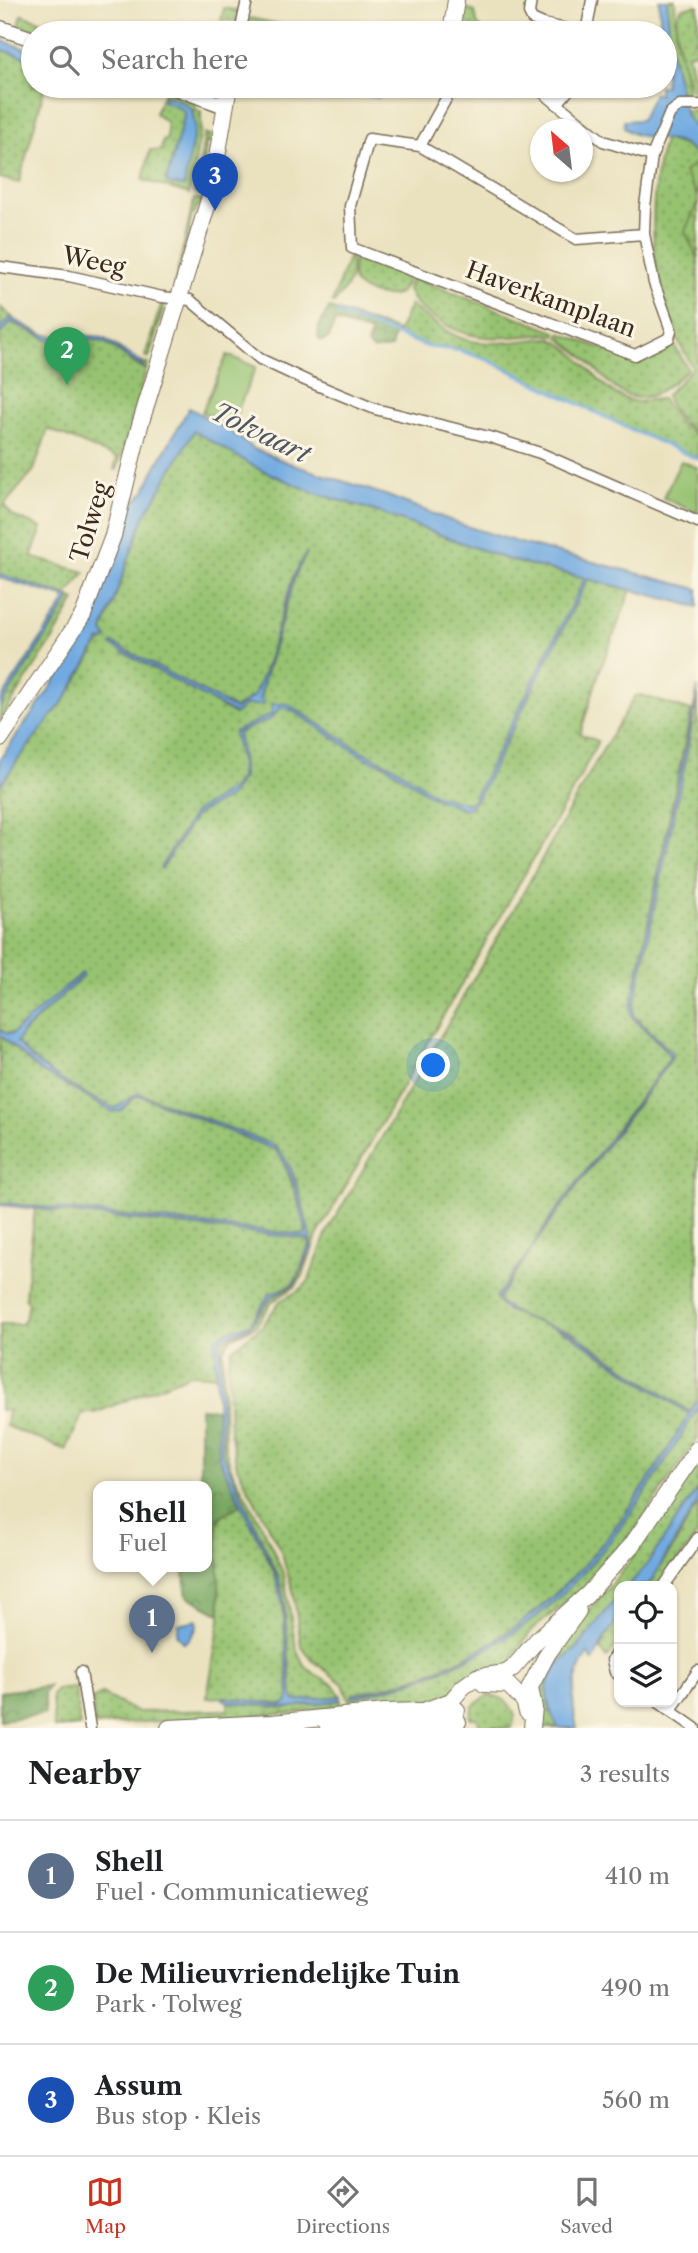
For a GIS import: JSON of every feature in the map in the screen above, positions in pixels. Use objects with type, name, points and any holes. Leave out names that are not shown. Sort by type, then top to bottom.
[{"type":"main road","points":[[456,0],[456,21]]},
{"type":"main road","name":"Tolweg","points":[[0,739],[74,631],[87,607],[113,536],[140,425],[211,193],[227,98]]},
{"type":"main road","points":[[518,1688],[548,1653],[589,1594],[631,1546],[698,1448]]},
{"type":"main road","points":[[169,1728],[426,1710],[451,1701],[472,1680],[484,1675],[506,1673],[589,1594]]},
{"type":"main road","points":[[525,1728],[527,1710],[518,1688],[542,1636]]},
{"type":"main road","points":[[458,1723],[461,1700],[476,1687],[487,1683],[518,1688],[534,1708],[532,1728]]},
{"type":"main road","points":[[426,1710],[458,1723]]},
{"type":"main road","points":[[319,1728],[407,1727],[458,1723]]},
{"type":"main road","points":[[439,1728],[458,1723]]},
{"type":"street","points":[[243,21],[247,0]]},
{"type":"street","points":[[531,0],[529,13],[536,21]]},
{"type":"street","points":[[588,21],[592,0]]},
{"type":"street","points":[[0,28],[21,35]]},
{"type":"street","points":[[203,98],[225,106]]},
{"type":"street","points":[[420,146],[446,98]]},
{"type":"street","points":[[550,98],[603,141],[652,156]]},
{"type":"street","points":[[557,104],[562,98]]},
{"type":"street","points":[[644,234],[652,156],[656,143],[670,113],[680,105],[693,104]]},
{"type":"street","name":"Haverkamplaan","points":[[369,139],[420,146],[576,239],[644,234],[654,283],[671,330],[669,338],[635,355],[352,247],[350,206],[369,139]]},
{"type":"street","name":"Weeg","points":[[0,267],[69,276],[162,297],[180,298]]},
{"type":"street","points":[[180,298],[199,305],[260,359],[307,381],[375,409],[493,438],[540,453],[698,522]]},
{"type":"street","points":[[668,1581],[698,1538]]},
{"type":"street","points":[[671,1710],[698,1671]]},
{"type":"street","points":[[81,1672],[90,1728]]},
{"type":"street","points":[[666,1707],[695,1728]]},
{"type":"green space","points":[[667,0],[675,0],[676,21],[668,21]]},
{"type":"green space","points":[[698,5],[698,39],[694,39],[696,52],[688,54],[698,95],[696,99],[683,67],[677,40],[677,22],[681,8]]},
{"type":"green space","points":[[462,6],[475,12],[477,21],[466,21]]},
{"type":"green space","points":[[224,8],[237,11],[237,21],[221,20]]},
{"type":"green space","points":[[22,15],[40,21],[21,21],[19,25]]},
{"type":"green space","points":[[677,42],[687,87],[686,99],[682,99],[677,77]]},
{"type":"green space","points":[[0,49],[21,56],[21,98],[42,98],[19,183],[0,178]]},
{"type":"green space","points":[[162,98],[183,98],[197,104],[195,110],[201,111],[201,129],[189,194],[143,180],[150,150],[161,151],[163,141],[167,139],[167,123],[155,113]],"holes":[[[180,101],[192,109],[195,127],[166,182],[185,112],[179,107]]]},
{"type":"green space","points":[[688,110],[698,111],[698,131],[686,116],[668,140],[685,146],[698,157],[698,434],[678,418],[666,395],[693,368],[676,337],[664,297],[656,264],[653,228],[660,156],[676,119]]},
{"type":"green space","points":[[205,134],[211,135],[209,144],[205,143],[204,146],[204,162],[209,167],[204,170],[201,185],[204,193],[199,195],[194,192]]},
{"type":"green space","points":[[698,161],[698,197],[684,172]]},
{"type":"green space","points":[[194,199],[202,200],[202,204],[197,206],[195,214],[192,214],[182,259],[185,264],[174,287]]},
{"type":"green space","points":[[698,202],[698,259],[685,231]]},
{"type":"green space","points":[[349,255],[349,282],[332,303]]},
{"type":"green space","points":[[355,256],[409,276],[402,291],[386,296],[360,287],[353,279]]},
{"type":"green space","points":[[412,277],[556,332],[555,336],[547,334],[488,337],[461,332],[434,318],[416,303],[408,290]]},
{"type":"green space","points":[[162,302],[165,303],[149,358],[145,356]]},
{"type":"green space","points":[[410,305],[447,331],[471,341],[505,342],[549,338],[561,344],[611,391],[623,398],[636,402],[662,399],[680,424],[698,437],[698,459],[486,359],[459,350],[430,347],[397,334]]},
{"type":"green space","points":[[0,307],[13,318],[12,323],[49,340],[96,340],[106,343],[139,367],[144,368],[141,362],[148,364],[117,470],[114,469],[117,458],[48,429],[34,470],[4,505],[13,516],[42,528],[31,557],[85,572],[67,595],[75,600],[52,641],[0,720],[0,707],[69,598],[0,577]]},
{"type":"green space","points":[[329,308],[398,331],[391,348],[373,350],[367,345],[371,333],[335,321],[329,338],[322,341],[318,338],[319,326]]},
{"type":"green space","points":[[560,333],[634,360],[673,343],[688,369],[659,392],[637,398],[626,395],[559,337]]},
{"type":"green space","points":[[227,355],[256,367],[232,424],[202,412]]},
{"type":"green space","points":[[194,430],[257,468],[313,492],[378,512],[506,559],[631,590],[599,673],[580,734],[598,741],[578,781],[317,1236],[303,1276],[295,1287],[272,1302],[256,1326],[231,1338],[223,1350],[225,1448],[232,1470],[284,1575],[296,1648],[304,1665],[333,1684],[341,1696],[295,1701],[292,1695],[284,1600],[278,1576],[222,1453],[220,1340],[250,1327],[271,1298],[292,1287],[299,1278],[311,1249],[311,1237],[301,1200],[287,1161],[271,1144],[139,1093],[113,1108],[48,1071],[25,1052],[17,1042],[23,1032],[83,976],[12,1034],[0,1029],[0,786],[66,698],[98,645],[107,638],[103,632],[104,628],[143,518]],"holes":[[[306,554],[295,576],[263,684],[260,700],[263,705],[246,705],[234,714],[112,645],[234,709],[254,696],[265,670],[293,577]]]},
{"type":"green space","points":[[681,461],[698,468],[698,513],[663,498]]},
{"type":"green space","points":[[641,695],[691,711],[631,1006],[632,1017],[665,1049],[670,1058],[506,1283],[497,1301],[506,1310],[569,1334],[690,1413],[626,1513],[554,1595],[512,1629],[466,1657],[412,1679],[352,1694],[394,1686],[434,1672],[480,1651],[521,1626],[557,1597],[619,1528],[698,1407],[698,1438],[635,1529],[585,1588],[533,1629],[513,1656],[515,1661],[505,1668],[492,1667],[474,1671],[442,1702],[352,1709],[343,1684],[311,1659],[301,1646],[293,1591],[280,1549],[237,1467],[230,1431],[228,1364],[232,1349],[262,1326],[280,1301],[300,1290],[308,1282],[327,1232],[517,904],[598,758],[635,696]]},
{"type":"green space","points":[[698,695],[698,1399],[690,1412],[570,1331],[520,1316],[498,1299],[548,1225],[672,1058],[671,1052],[634,1016],[634,1006]]},
{"type":"green space","points":[[0,1035],[39,1070],[113,1112],[134,1097],[142,1096],[276,1150],[295,1192],[306,1235],[0,1203]]},
{"type":"green space","points":[[35,1208],[300,1237],[308,1239],[309,1245],[292,1285],[270,1294],[250,1324],[219,1336],[217,1376],[191,1374],[95,1413],[83,1413],[66,1450],[6,1426],[8,1410],[0,1410],[0,1324],[22,1324],[25,1319],[29,1303],[25,1297]]},
{"type":"green space","points":[[200,1408],[217,1409],[219,1458],[241,1504],[221,1516],[217,1524],[220,1614],[187,1596],[184,1572],[212,1572],[212,1481],[200,1481]]},
{"type":"green space","points":[[698,1463],[698,1488],[646,1566],[632,1581],[614,1581],[614,1602],[577,1648],[554,1670],[547,1686],[547,1694],[550,1711],[558,1728],[541,1728],[537,1687],[546,1666],[654,1527]]},
{"type":"green space","points":[[698,1502],[698,1534],[664,1581],[650,1581],[676,1543]]},
{"type":"green space","points":[[241,1504],[274,1571],[283,1606],[289,1695],[288,1702],[283,1705],[224,1697],[207,1698],[220,1620],[217,1524],[221,1516]]},
{"type":"green space","points":[[614,1625],[614,1648],[607,1658],[600,1649]]},
{"type":"green space","points":[[49,1686],[44,1693],[45,1714],[0,1720],[0,1692]]},
{"type":"green space","points":[[75,1687],[80,1726],[54,1728],[52,1695],[56,1690]]},
{"type":"green space","points":[[102,1694],[136,1712],[228,1710],[228,1702],[286,1708],[341,1700],[343,1706],[296,1713],[95,1725],[91,1700]]},
{"type":"green space","points":[[488,1695],[505,1700],[511,1707],[515,1715],[512,1728],[481,1728],[477,1718],[470,1718],[473,1706]]},
{"type":"water","points":[[659,0],[667,0],[668,21],[660,21]]},
{"type":"water","points":[[0,40],[21,47],[21,56],[0,49]]},
{"type":"water","points":[[677,77],[686,116],[698,131],[698,157],[687,146],[678,142],[637,135],[624,127],[624,121],[641,120],[652,98],[677,98]]},
{"type":"water","points":[[164,98],[171,98],[192,109],[195,127],[184,187],[166,183],[185,113],[179,107],[163,101]]},
{"type":"water","points":[[11,318],[42,334],[96,336],[105,339],[141,362],[144,368],[106,343],[96,340],[49,340],[12,322],[0,334],[0,328]]},
{"type":"water","points":[[189,408],[229,430],[254,449],[462,525],[524,544],[698,589],[698,607],[588,579],[479,796],[471,807],[464,809],[431,796],[385,765],[365,758],[290,709],[280,708],[271,719],[238,733],[243,778],[229,797],[197,814],[162,869],[160,868],[195,812],[232,789],[240,778],[241,765],[234,732],[272,714],[272,704],[288,704],[363,752],[395,767],[434,794],[468,804],[473,800],[585,578],[506,559],[378,512],[313,492],[257,468],[194,431],[143,519],[104,628],[103,632],[107,638],[105,641],[100,640],[66,698],[0,786],[0,759],[47,693],[82,637],[114,564],[131,505],[145,491]]},
{"type":"water","points":[[307,552],[295,576],[263,684],[260,699],[264,702],[263,705],[246,705],[235,714],[111,645],[113,643],[235,709],[254,696],[265,670],[293,577]]},
{"type":"water","points":[[0,574],[67,596],[70,600],[0,707],[0,701],[65,602],[63,597],[0,578]]},
{"type":"water","points":[[698,687],[686,759],[634,1006],[634,1016],[671,1052],[672,1058],[548,1225],[498,1299],[510,1310],[526,1318],[506,1310],[496,1297],[547,1223],[670,1058],[665,1049],[632,1017],[631,1007]]},
{"type":"water","points":[[82,973],[83,976],[23,1032],[17,1042],[48,1071],[113,1108],[139,1093],[271,1144],[280,1151],[292,1172],[311,1237],[311,1249],[295,1283],[292,1285],[309,1245],[308,1239],[0,1205],[14,1204],[303,1235],[307,1233],[287,1168],[276,1150],[142,1096],[134,1097],[122,1110],[113,1112],[39,1070],[0,1035],[0,1029],[12,1034]]},
{"type":"water","points":[[291,1285],[271,1298],[250,1326],[220,1340],[222,1453],[278,1576],[284,1599],[292,1695],[295,1701],[341,1696],[341,1700],[286,1708],[228,1702],[223,1699],[283,1705],[288,1702],[289,1695],[283,1606],[274,1571],[219,1458],[215,1340],[223,1333],[250,1324],[270,1294]]},
{"type":"water","points":[[536,1321],[569,1331],[690,1412],[698,1399],[698,1407],[626,1520],[561,1596],[516,1632],[472,1657],[425,1677],[352,1698],[352,1695],[412,1679],[466,1657],[512,1629],[554,1596],[626,1514],[689,1414],[569,1334]]},
{"type":"water","points":[[698,1488],[698,1502],[652,1580],[632,1581],[646,1566]]},
{"type":"water","points":[[614,1601],[614,1625],[593,1661],[588,1653],[576,1680],[573,1698],[577,1728],[558,1728],[548,1703],[547,1686],[550,1678],[560,1662],[577,1648]]},
{"type":"water","points":[[197,1620],[194,1633],[184,1643],[177,1634],[179,1624]]},
{"type":"waterway","points":[[338,313],[430,347],[459,350],[486,359],[698,459]]},
{"type":"place","name":"Assum","points":[[215,211]]},
{"type":"place","name":"De Milieuvriendelijke Tuin","points":[[67,385]]},
{"type":"place","name":"Shell","points":[[152,1653]]},
{"type":"water label","name":"Tolvaart","points":[[261,433]]}]
